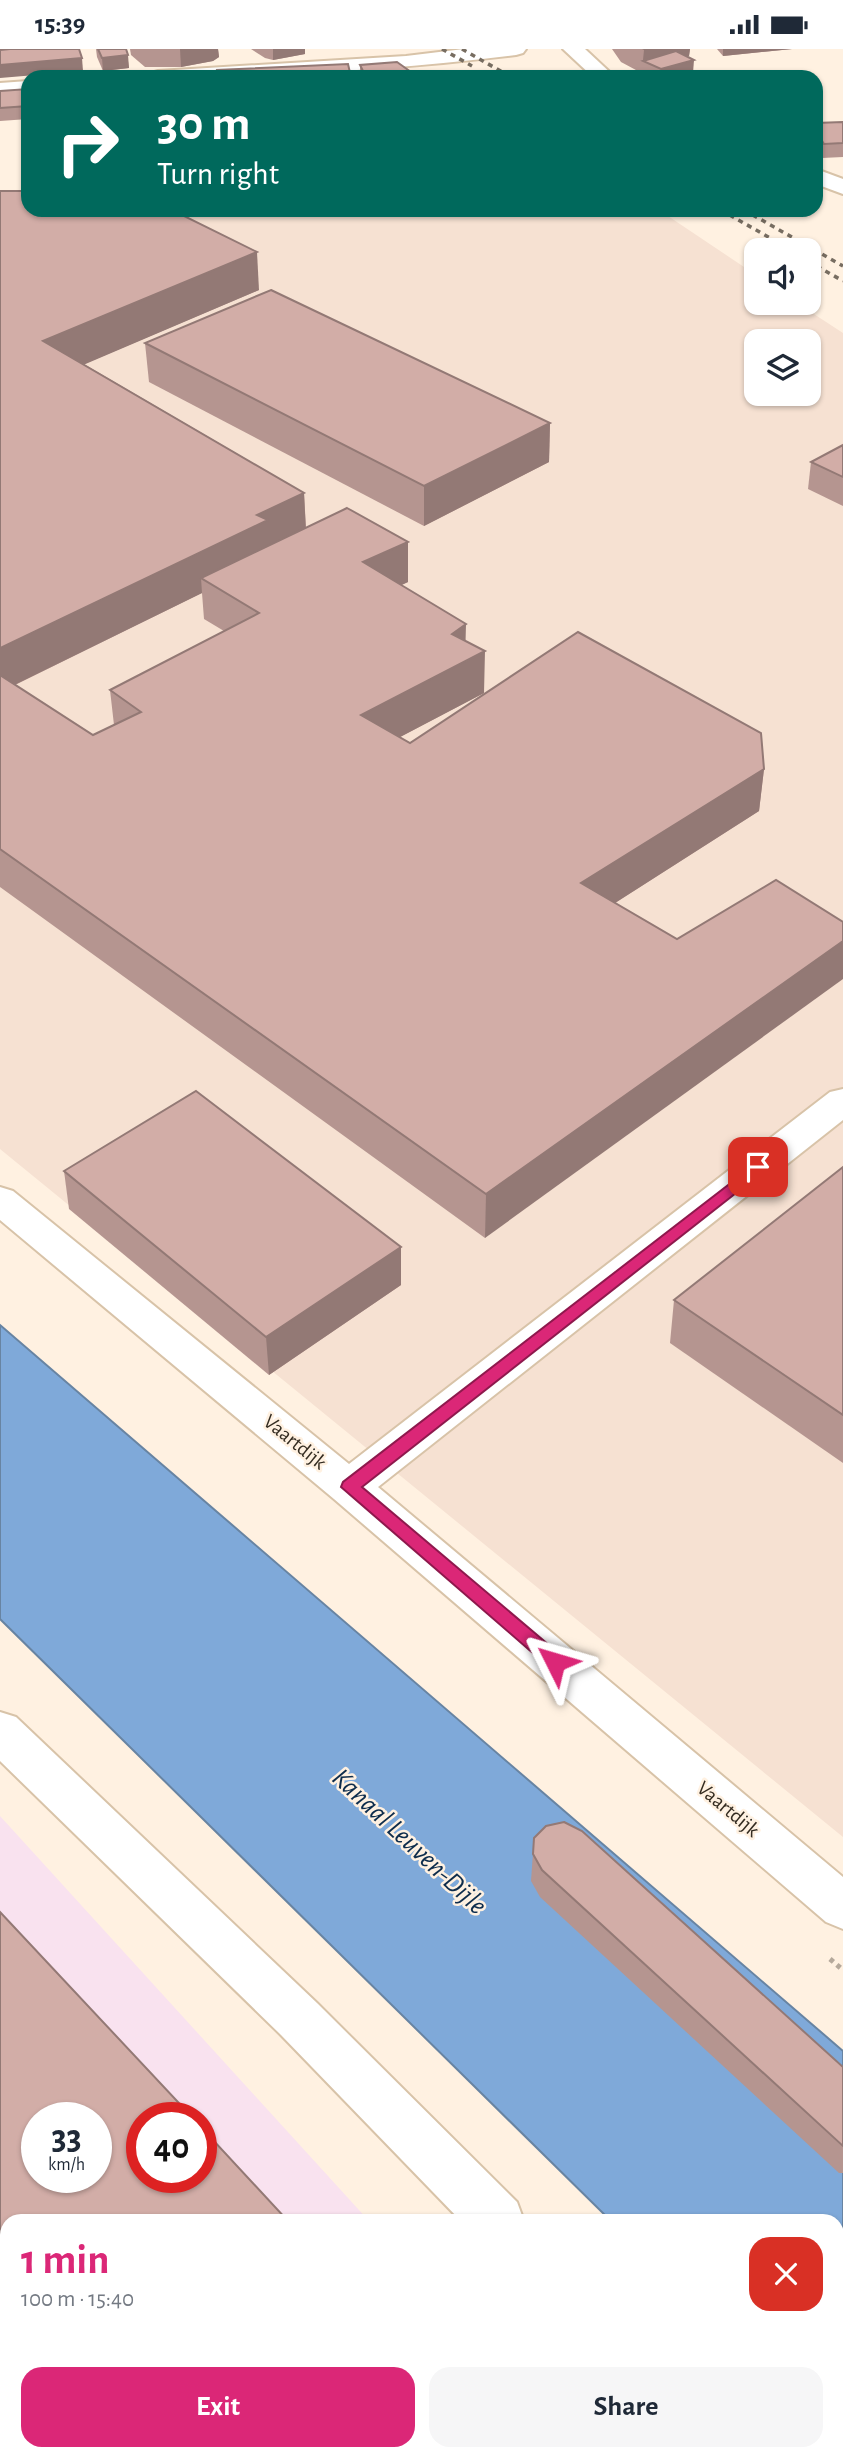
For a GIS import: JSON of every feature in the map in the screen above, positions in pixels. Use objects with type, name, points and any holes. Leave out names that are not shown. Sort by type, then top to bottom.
[{"type":"street","points":[[267,70],[406,62],[516,49]]},
{"type":"street","points":[[573,49],[597,70]]},
{"type":"street","points":[[230,55],[249,70]]},
{"type":"street","points":[[0,89],[21,88]]},
{"type":"street","points":[[823,179],[843,187]]},
{"type":"street","points":[[349,1487],[843,1101]]},
{"type":"street","name":"Vaartdijk","points":[[0,1200],[349,1487],[843,1907]]},
{"type":"street","points":[[0,1731],[299,2019],[491,2214]]},
{"type":"shaded area","points":[[0,210],[21,210],[21,217],[669,217],[744,267],[744,315],[815,315],[843,333],[843,1837],[0,1149]]},
{"type":"shaded area","points":[[0,1816],[363,2214],[0,2214]]},
{"type":"water","name":"Kanaal Leuven-Dijle","points":[[0,1325],[843,2051],[843,2214],[604,2214],[0,1619]]},
{"type":"building","points":[[79,49],[82,58],[0,65],[0,50]]},
{"type":"building","points":[[98,49],[126,49],[128,55],[102,58]]},
{"type":"building","points":[[676,51],[694,60],[661,69],[643,61]]},
{"type":"building","points":[[397,62],[408,70],[362,70],[360,65]]},
{"type":"building","points":[[348,64],[349,70],[217,70]]},
{"type":"building","points":[[21,90],[21,106],[0,108],[0,91]]},
{"type":"building","points":[[843,122],[843,143],[824,144],[823,123]]},
{"type":"building","points":[[0,191],[21,191],[21,217],[186,217],[257,252],[43,341],[304,493],[257,515],[268,520],[0,648]]},
{"type":"building","points":[[271,290],[550,423],[424,486],[145,343]]},
{"type":"building","points":[[843,445],[843,477],[811,462]]},
{"type":"building","points":[[347,508],[408,542],[363,562],[466,624],[452,634],[485,651],[361,715],[410,743],[578,632],[761,733],[764,769],[581,883],[677,939],[776,880],[843,922],[843,941],[486,1194],[0,849],[0,675],[93,735],[141,712],[110,690],[259,613],[201,578]]},
{"type":"building","points":[[196,1091],[401,1247],[266,1337],[64,1171]]},
{"type":"building","points":[[843,1167],[843,1415],[674,1300]]},
{"type":"building","points":[[564,1822],[582,1831],[843,2067],[843,2146],[542,1870],[533,1854],[534,1838],[546,1826]]},
{"type":"building","points":[[0,1912],[178,2102],[126,2102],[126,2193],[217,2193],[217,2144],[282,2214],[0,2214]]},
{"type":"railway","points":[[442,49],[472,66]]},
{"type":"railway","points":[[462,49],[499,70]]},
{"type":"railway","points":[[733,217],[770,238]]},
{"type":"railway","points":[[756,217],[843,266]]},
{"type":"railway","points":[[821,268],[843,281]]},
{"type":"route","points":[[555,1662],[349,1487],[758,1167]]}]
